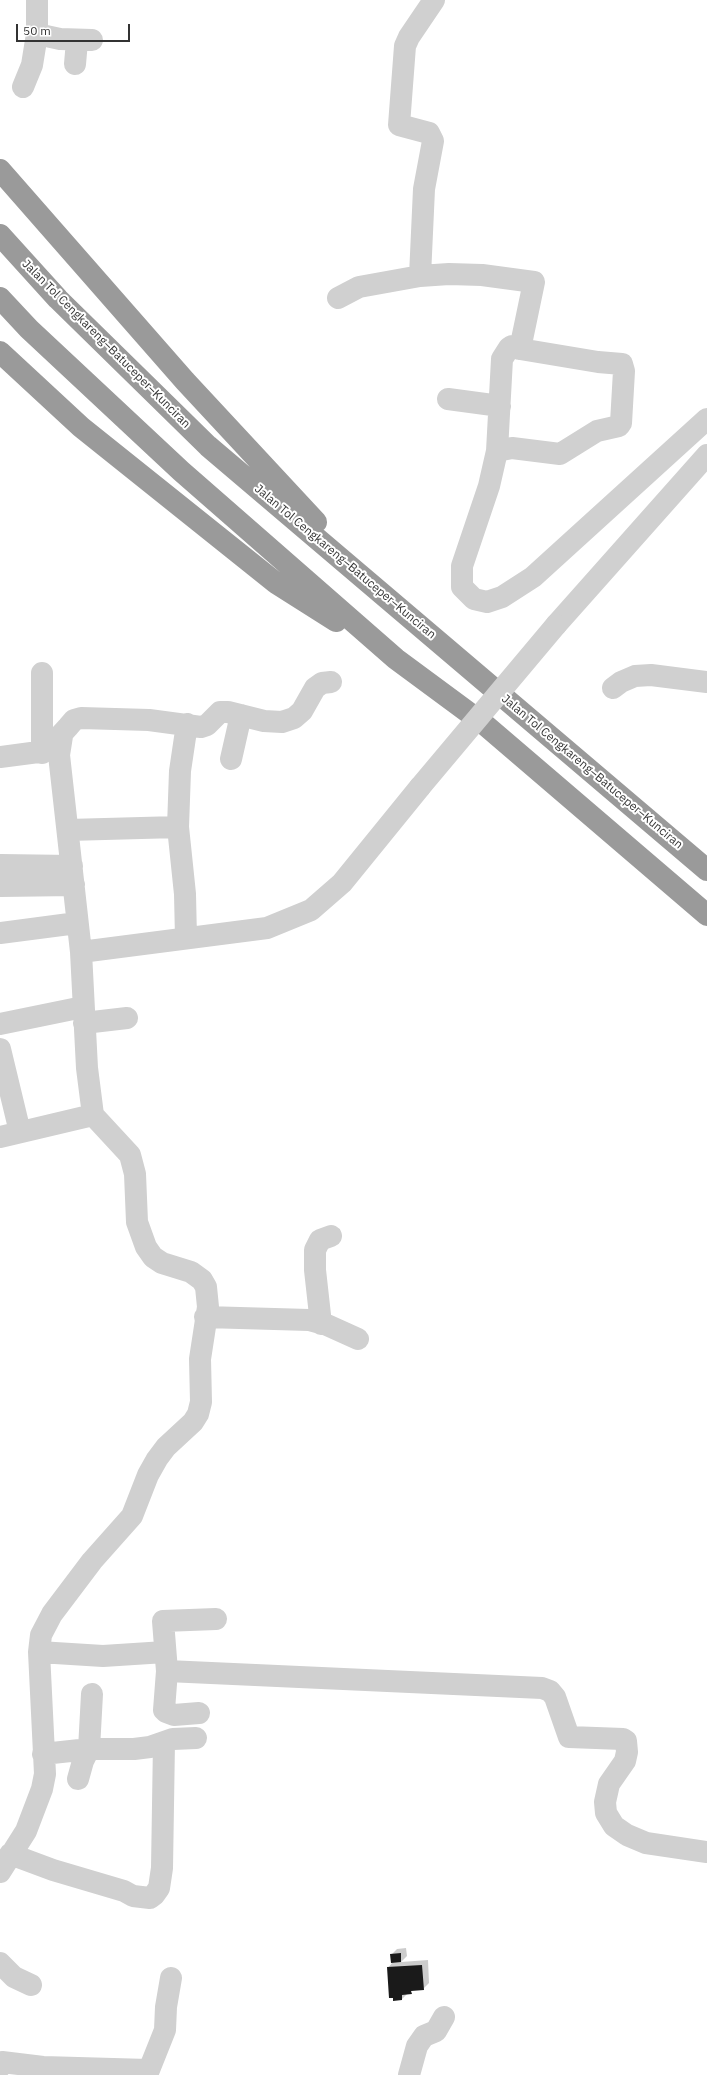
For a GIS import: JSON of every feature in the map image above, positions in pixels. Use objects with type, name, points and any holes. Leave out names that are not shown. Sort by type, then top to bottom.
[{"type":"highway","points":[[0,170],[184,381],[383,594]]},
{"type":"highway","name":"Jalan Tol Cengkareng–Batuceper–Kunciran","points":[[0,235],[58,299],[208,446],[707,870]]},
{"type":"highway","points":[[0,298],[29,329],[182,471],[396,659]]},
{"type":"highway","points":[[0,352],[81,427],[276,583],[396,659],[484,724],[707,914]]},
{"type":"street","points":[[23,87],[32,64],[37,34],[37,0]]},
{"type":"street","points":[[420,276],[424,189],[433,141],[429,133],[399,125],[406,46],[409,37],[434,0]]},
{"type":"street","points":[[37,34],[84,40],[75,64]]},
{"type":"street","points":[[338,298],[359,287],[420,276],[442,274],[482,275],[534,282],[520,348]]},
{"type":"street","points":[[497,450],[512,448],[560,454],[597,431],[619,426],[621,423],[624,371],[622,364],[598,362],[512,346],[502,359],[497,450],[489,486],[462,566],[462,587],[474,599],[487,602],[502,597],[534,577],[707,419]]},
{"type":"street","points":[[448,399],[500,406]]},
{"type":"street","points":[[81,952],[267,928],[310,910],[342,883],[420,787],[556,626],[707,455]]},
{"type":"street","points":[[42,673],[42,753]]},
{"type":"street","points":[[613,688],[621,682],[635,676],[651,675],[707,682]]},
{"type":"street","points":[[0,757],[42,753],[50,748],[62,736],[81,710],[201,727],[207,725],[220,712],[241,715],[264,721],[282,722],[294,718],[302,711],[315,688],[322,683],[331,682]]},
{"type":"street","points":[[231,759],[241,715]]},
{"type":"street","points":[[186,938],[185,894],[178,827],[180,771],[187,724]]},
{"type":"street","points":[[62,736],[59,755],[81,952],[83,1015],[89,1092],[93,1115],[130,1156],[135,1174],[137,1222],[146,1247],[153,1258],[162,1263],[191,1272],[202,1280],[206,1287],[208,1306],[205,1317],[200,1359],[201,1402],[198,1414],[193,1422],[166,1447],[157,1459],[148,1475],[132,1516],[92,1561],[49,1619],[41,1635],[39,1652],[45,1774],[42,1789],[26,1831],[5,1863],[53,1870],[124,1891],[133,1896],[150,1898],[154,1896],[159,1888],[162,1868],[164,1742]]},
{"type":"street","points":[[68,830],[178,827]]},
{"type":"street","points":[[0,866],[73,876]]},
{"type":"street","points":[[0,886],[73,876]]},
{"type":"street","points":[[0,933],[77,923]]},
{"type":"street","points":[[0,1024],[83,1015],[127,1018]]},
{"type":"street","points":[[0,1049],[10,1135],[93,1115]]},
{"type":"street","points":[[321,1324],[315,1270],[315,1250],[320,1240],[331,1236]]},
{"type":"street","points":[[205,1317],[309,1320],[358,1339]]},
{"type":"street","points":[[199,1713],[174,1715],[164,1710],[166,1661],[163,1621],[216,1619]]},
{"type":"street","points":[[39,1652],[542,1688],[550,1691],[555,1697],[569,1737],[623,1739],[626,1741],[628,1752],[625,1761],[609,1784],[605,1802],[606,1813],[614,1826],[628,1835],[646,1843],[707,1852]]},
{"type":"street","points":[[78,1779],[83,1760],[89,1749],[92,1694]]},
{"type":"street","points":[[43,1754],[89,1749],[134,1749],[150,1747],[173,1739],[196,1738]]},
{"type":"street","points":[[0,1963],[14,1977],[31,1985]]},
{"type":"street","points":[[1,2064],[42,2071],[147,2072],[164,2034],[171,1978]]},
{"type":"street","points":[[409,2075],[417,2046],[424,2036],[436,2031],[444,2017]]},
{"type":"building","points":[[401,1953],[401,1962],[391,1963],[390,1954]]},
{"type":"building","points":[[422,1965],[424,1990],[411,1991],[412,1994],[402,1995],[402,2000],[393,2001],[393,1998],[389,1998],[387,1967]]}]
